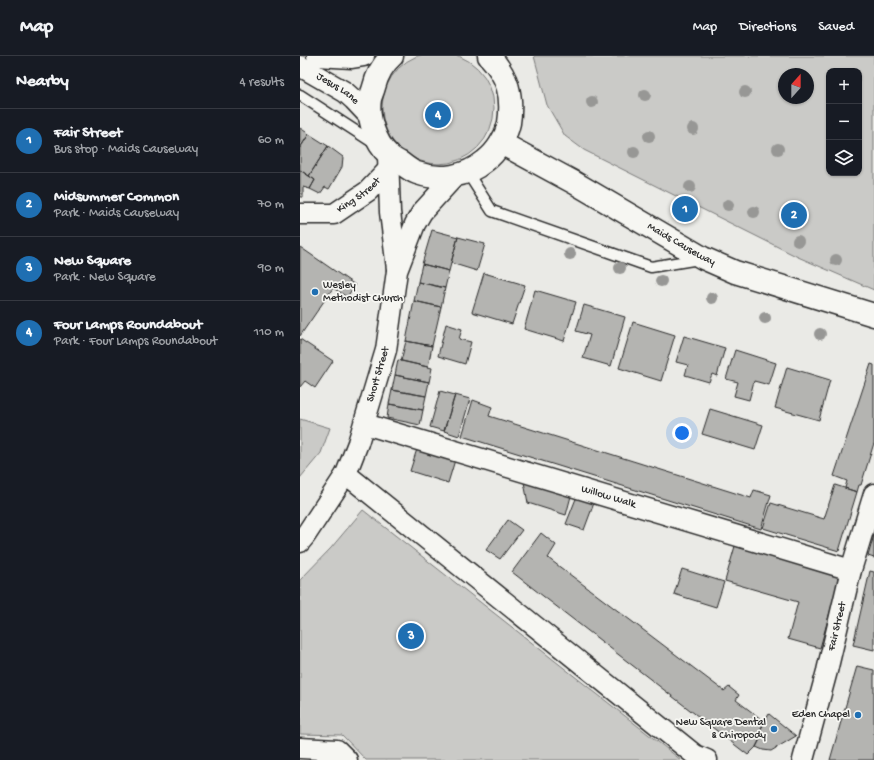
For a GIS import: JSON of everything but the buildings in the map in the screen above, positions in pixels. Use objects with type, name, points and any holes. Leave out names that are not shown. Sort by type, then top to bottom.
[{"type":"street","name":"Jesus Lane","points":[[317,56],[352,58],[364,56]]},
{"type":"street","points":[[392,56],[377,75],[370,99],[370,117],[377,139],[387,157],[416,173],[442,178],[461,174],[481,165],[490,157],[501,143],[508,128],[511,106],[507,84],[497,64],[489,56]]},
{"type":"street","name":"Jesus Lane","points":[[300,66],[345,92],[370,117]]},
{"type":"street","name":"Maids Causeway","points":[[501,143],[575,183],[703,258],[735,272],[874,315]]},
{"type":"street","name":"King Street","points":[[300,214],[334,214],[368,191],[387,157]]},
{"type":"street","name":"Short Street","points":[[387,157],[390,212],[397,271]]},
{"type":"street","name":"Short Street","points":[[300,542],[346,474],[365,424],[386,350],[397,271],[415,224],[422,212],[461,174]]},
{"type":"street","name":"Willow Walk","points":[[365,424],[851,570]]},
{"type":"street","points":[[346,474],[695,755],[707,760]]},
{"type":"street","name":"Fair Street","points":[[803,760],[827,671],[851,570],[874,494]]},
{"type":"street","points":[[300,748],[337,750],[348,760]]},
{"type":"lane","points":[[300,95],[387,157]]},
{"type":"lane","points":[[461,174],[492,211],[651,267],[703,258]]},
{"type":"shaded area","points":[[438,52],[459,56],[478,68],[490,87],[494,108],[490,129],[478,148],[459,160],[438,164],[417,160],[398,148],[386,129],[382,108],[386,87],[398,68],[417,56]]},
{"type":"shaded area","points":[[534,56],[874,56],[874,290],[798,257],[584,150],[565,136],[547,105]]},
{"type":"shaded area","points":[[300,419],[330,428],[321,453],[300,478]]},
{"type":"shaded area","points":[[363,510],[681,760],[366,760],[342,735],[300,734],[300,580],[331,548]]},
{"type":"place","name":"Four Lamps Roundabout","points":[[438,115]]},
{"type":"place","name":"Fair Street","points":[[685,209]]},
{"type":"place","name":"Midsummer Common","points":[[794,215]]},
{"type":"place","name":"Wesley Methodist Church","points":[[315,292]]},
{"type":"place","name":"New Square","points":[[411,636]]},
{"type":"place","name":"Eden Chapel","points":[[858,715]]},
{"type":"place","name":"New Square Dental & Chiropody","points":[[774,729]]}]
